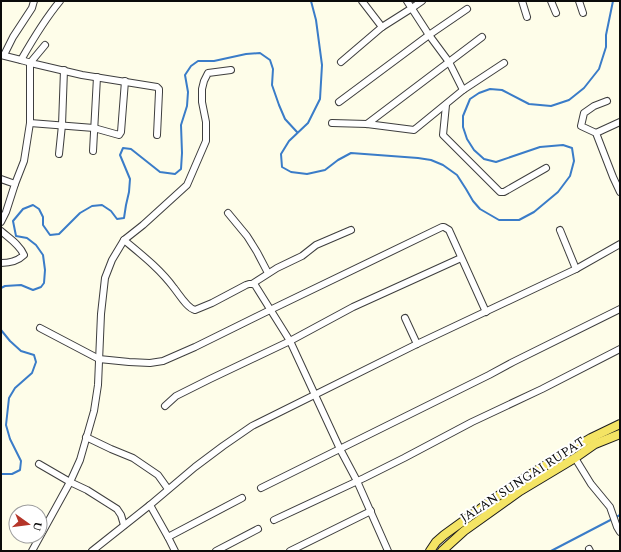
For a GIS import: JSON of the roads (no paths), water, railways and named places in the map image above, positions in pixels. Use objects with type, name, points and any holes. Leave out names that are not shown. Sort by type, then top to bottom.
[{"type":"main road","name":"JALAN SUNGAI RUPAT","points":[[430,551],[436,542],[444,535],[516,483],[591,438],[620,424]]},
{"type":"main road","name":"JALAN SUNGAI RUPAT","points":[[442,551],[464,531],[520,491],[575,458],[595,444],[620,434]]},
{"type":"main road","points":[[516,483],[520,491]]},
{"type":"street","points":[[34,1],[32,8],[3,55],[30,63],[97,77],[157,87],[159,89],[157,134]]},
{"type":"street","points":[[21,60],[38,30],[60,1]]},
{"type":"street","points":[[362,1],[382,27]]},
{"type":"street","points":[[407,1],[449,62],[463,90]]},
{"type":"street","points":[[341,62],[382,27],[422,1]]},
{"type":"street","points":[[522,1],[526,17]]},
{"type":"street","points":[[551,1],[556,13]]},
{"type":"street","points":[[579,1],[583,12]]},
{"type":"street","points":[[339,102],[467,9]]},
{"type":"street","points":[[367,124],[482,37]]},
{"type":"street","points":[[1,222],[24,161],[30,123],[30,63],[45,45]]},
{"type":"street","points":[[332,123],[367,124],[414,130],[463,90],[504,63]]},
{"type":"street","points":[[59,154],[62,125],[64,70]]},
{"type":"street","points":[[32,551],[70,482],[80,460],[94,411],[98,385],[101,314],[106,278],[112,260],[124,240],[187,185],[206,141],[206,122],[202,102],[202,89],[204,81],[208,73],[231,70]]},
{"type":"street","points":[[93,152],[97,77]]},
{"type":"street","points":[[30,123],[94,128],[119,135],[126,81]]},
{"type":"street","points":[[607,101],[594,106],[584,113],[581,126],[596,133],[620,192]]},
{"type":"street","points":[[446,105],[443,135],[500,192],[504,192],[546,168]]},
{"type":"street","points":[[596,133],[620,122]]},
{"type":"street","points":[[613,177],[620,173]]},
{"type":"street","points":[[1,179],[15,184]]},
{"type":"street","points":[[228,213],[247,236],[268,274]]},
{"type":"street","points":[[40,328],[99,359],[129,362],[163,361],[195,347],[442,227],[449,230],[486,312]]},
{"type":"street","points":[[124,240],[152,263],[191,309],[197,310],[246,285],[252,284],[277,268],[302,256],[316,245],[351,230]]},
{"type":"street","points":[[560,230],[576,269]]},
{"type":"street","points":[[1,231],[15,242],[24,255],[20,260],[1,264]]},
{"type":"street","points":[[92,551],[223,446],[252,426],[417,344],[576,269],[620,244]]},
{"type":"street","points":[[165,406],[176,396],[290,341],[353,307],[461,258]]},
{"type":"street","points":[[252,284],[255,285],[290,341],[314,395],[357,481],[388,551]]},
{"type":"street","points":[[261,488],[620,309]]},
{"type":"street","points":[[405,318],[417,344]]},
{"type":"street","points":[[274,520],[404,458],[472,422],[620,349]]},
{"type":"street","points":[[86,437],[133,458],[158,475],[168,489]]},
{"type":"street","points":[[575,458],[591,484],[610,507],[618,530]]},
{"type":"street","points":[[39,464],[87,490],[117,509],[121,515],[124,525]]},
{"type":"street","points":[[168,537],[242,498]]},
{"type":"street","points":[[150,505],[175,551]]},
{"type":"street","points":[[290,551],[371,511]]},
{"type":"street","points":[[216,551],[258,529]]},
{"type":"waterway","points":[[311,1],[316,20],[322,65],[320,99],[308,123],[289,141],[281,154],[282,167],[291,172],[307,174],[325,170],[338,160],[351,153],[431,160],[443,165],[457,175],[473,201],[480,209],[499,220],[519,220],[534,212],[558,192],[570,176],[574,161],[572,148],[563,145],[540,147],[496,162],[484,159],[474,150],[467,139],[463,127],[463,116],[470,99],[479,93],[490,89],[502,90],[529,104],[551,106],[569,100],[584,88],[599,69],[606,47],[606,35],[613,1]]},
{"type":"waterway","points":[[1,288],[5,286],[21,285],[33,290],[41,287],[44,283],[45,270],[43,255],[36,245],[27,238],[16,236],[13,221],[23,209],[33,205],[39,209],[43,217],[43,225],[50,235],[59,234],[80,213],[92,206],[102,205],[111,211],[117,219],[124,218],[130,179],[120,155],[123,148],[131,149],[160,172],[175,174],[181,169],[181,125],[187,106],[188,92],[185,75],[191,66],[198,61],[214,61],[246,54],[260,53],[270,60],[273,69],[272,85],[279,105],[285,119],[297,132]]},
{"type":"waterway","points":[[1,330],[21,351],[34,355],[36,362],[32,373],[15,388],[9,398],[6,425],[10,439],[21,461],[20,470],[12,474],[1,474]]},
{"type":"waterway","points":[[551,551],[620,515]]}]
